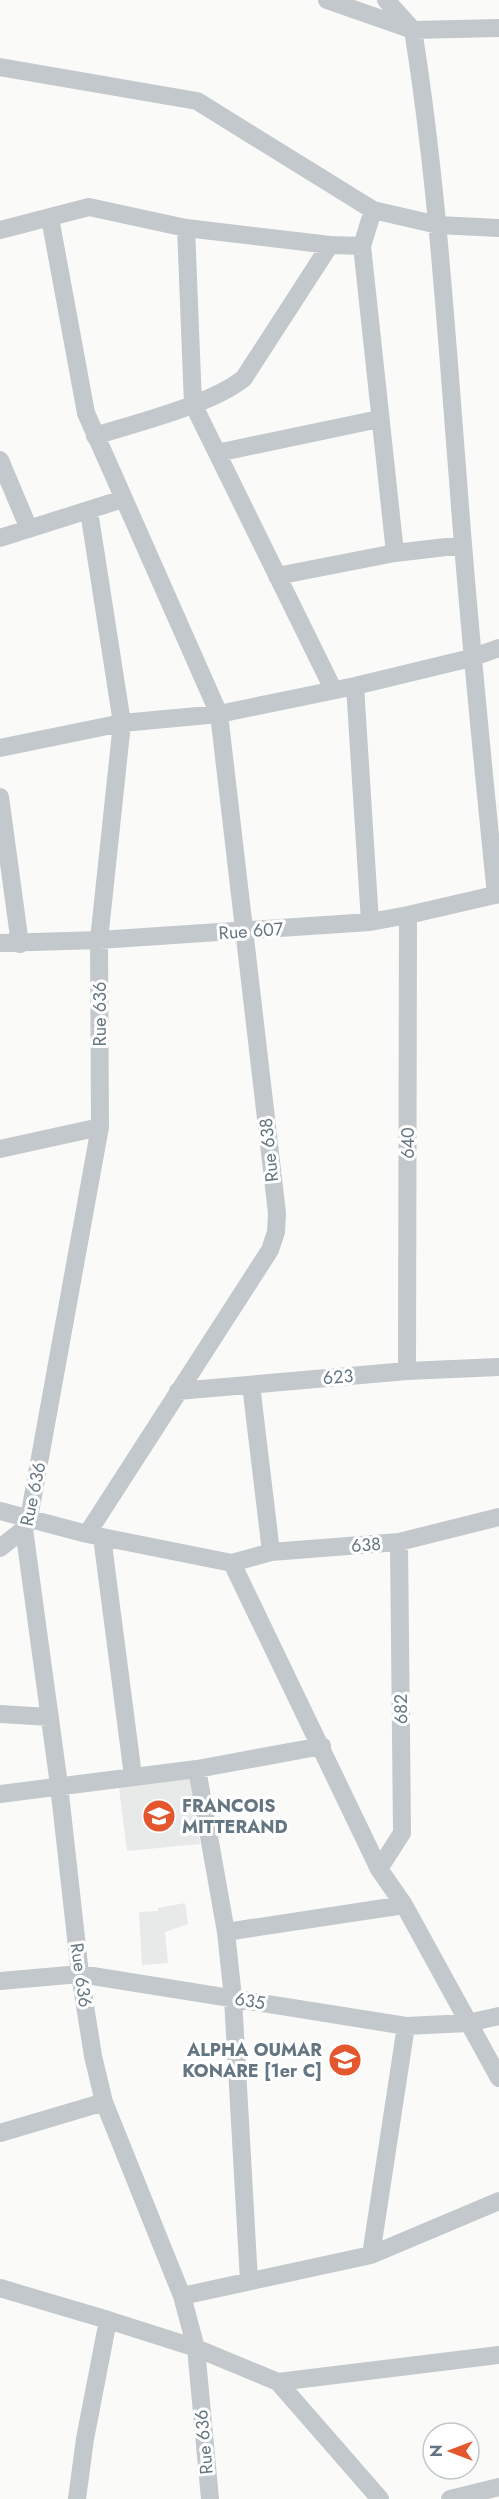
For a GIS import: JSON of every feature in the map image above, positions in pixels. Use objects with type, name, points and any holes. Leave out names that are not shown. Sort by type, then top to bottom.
[{"type":"street","points":[[327,0],[413,30],[499,28]]},
{"type":"street","points":[[386,0],[413,30],[423,94],[438,225],[471,658],[497,894]]},
{"type":"street","points":[[0,67],[197,101],[373,210],[438,225],[499,228]]},
{"type":"street","points":[[0,230],[80,209],[97,208],[186,228],[330,245],[362,246]]},
{"type":"street","points":[[373,210],[362,246],[395,553]]},
{"type":"street","name":"Rue 638","points":[[50,218],[86,413],[219,714],[276,1213],[276,1232],[270,1250],[178,1391],[95,1535]]},
{"type":"street","points":[[186,228],[193,404],[333,689]]},
{"type":"street","points":[[95,436],[193,404],[225,391],[244,378],[330,245]]},
{"type":"street","points":[[217,453],[379,419]]},
{"type":"street","points":[[0,460],[28,529]]},
{"type":"street","points":[[0,538],[123,499]]},
{"type":"street","name":"Rue 636","points":[[89,511],[123,723],[99,940],[100,1127],[27,1524],[80,1974],[93,2056],[104,2102],[182,2296],[196,2348],[210,2499]]},
{"type":"street","points":[[278,576],[395,553],[463,545]]},
{"type":"street","points":[[0,748],[123,723],[219,714],[355,686],[471,658],[499,648]]},
{"type":"street","points":[[355,686],[370,922]]},
{"type":"street","points":[[0,797],[20,944]]},
{"type":"street","name":"Rue 607","points":[[0,944],[99,940],[370,922],[497,894]]},
{"type":"street","name":"640","points":[[407,1371],[408,915]]},
{"type":"street","points":[[0,1149],[100,1127]]},
{"type":"street","name":"623","points":[[178,1391],[407,1371],[499,1367]]},
{"type":"street","points":[[251,1385],[271,1552]]},
{"type":"street","points":[[0,1511],[27,1524],[95,1535],[232,1563],[322,1746],[379,1869],[404,1905],[499,2078]]},
{"type":"street","name":"638","points":[[232,1563],[271,1552],[399,1542],[499,1517]]},
{"type":"street","points":[[0,1548],[27,1524]]},
{"type":"street","points":[[95,1535],[133,1776]]},
{"type":"street","name":"682","points":[[379,1869],[402,1833],[399,1542]]},
{"type":"street","points":[[0,1714],[50,1717]]},
{"type":"street","points":[[0,1794],[197,1769],[322,1746]]},
{"type":"street","points":[[197,1769],[226,1932],[233,1998],[249,2281]]},
{"type":"street","points":[[226,1932],[404,1905]]},
{"type":"street","name":"635","points":[[0,1981],[80,1974],[406,2026],[468,2023],[499,2016]]},
{"type":"street","points":[[371,2255],[406,2026]]},
{"type":"street","points":[[0,2133],[104,2102]]},
{"type":"street","points":[[182,2296],[371,2255],[499,2202]]},
{"type":"street","points":[[0,2288],[196,2348],[278,2382],[380,2499]]},
{"type":"street","points":[[77,2499],[85,2439],[108,2320]]},
{"type":"street","points":[[278,2382],[499,2355]]},
{"type":"street","points":[[450,2499],[499,2487]]},
{"type":"shaded area","name":"FRANCOIS MITTERAND","points":[[190,1776],[200,1844],[127,1851],[119,1788]]},
{"type":"shaded area","points":[[185,1903],[188,1924],[165,1932],[168,1963],[142,1965],[139,1912],[158,1911],[158,1908]]},
{"type":"place","name":"FRANCOIS MITTERAND","points":[[159,1816]]},
{"type":"place","name":"ALPHA OUMAR KONARE [1er C]","points":[[345,2060]]}]
